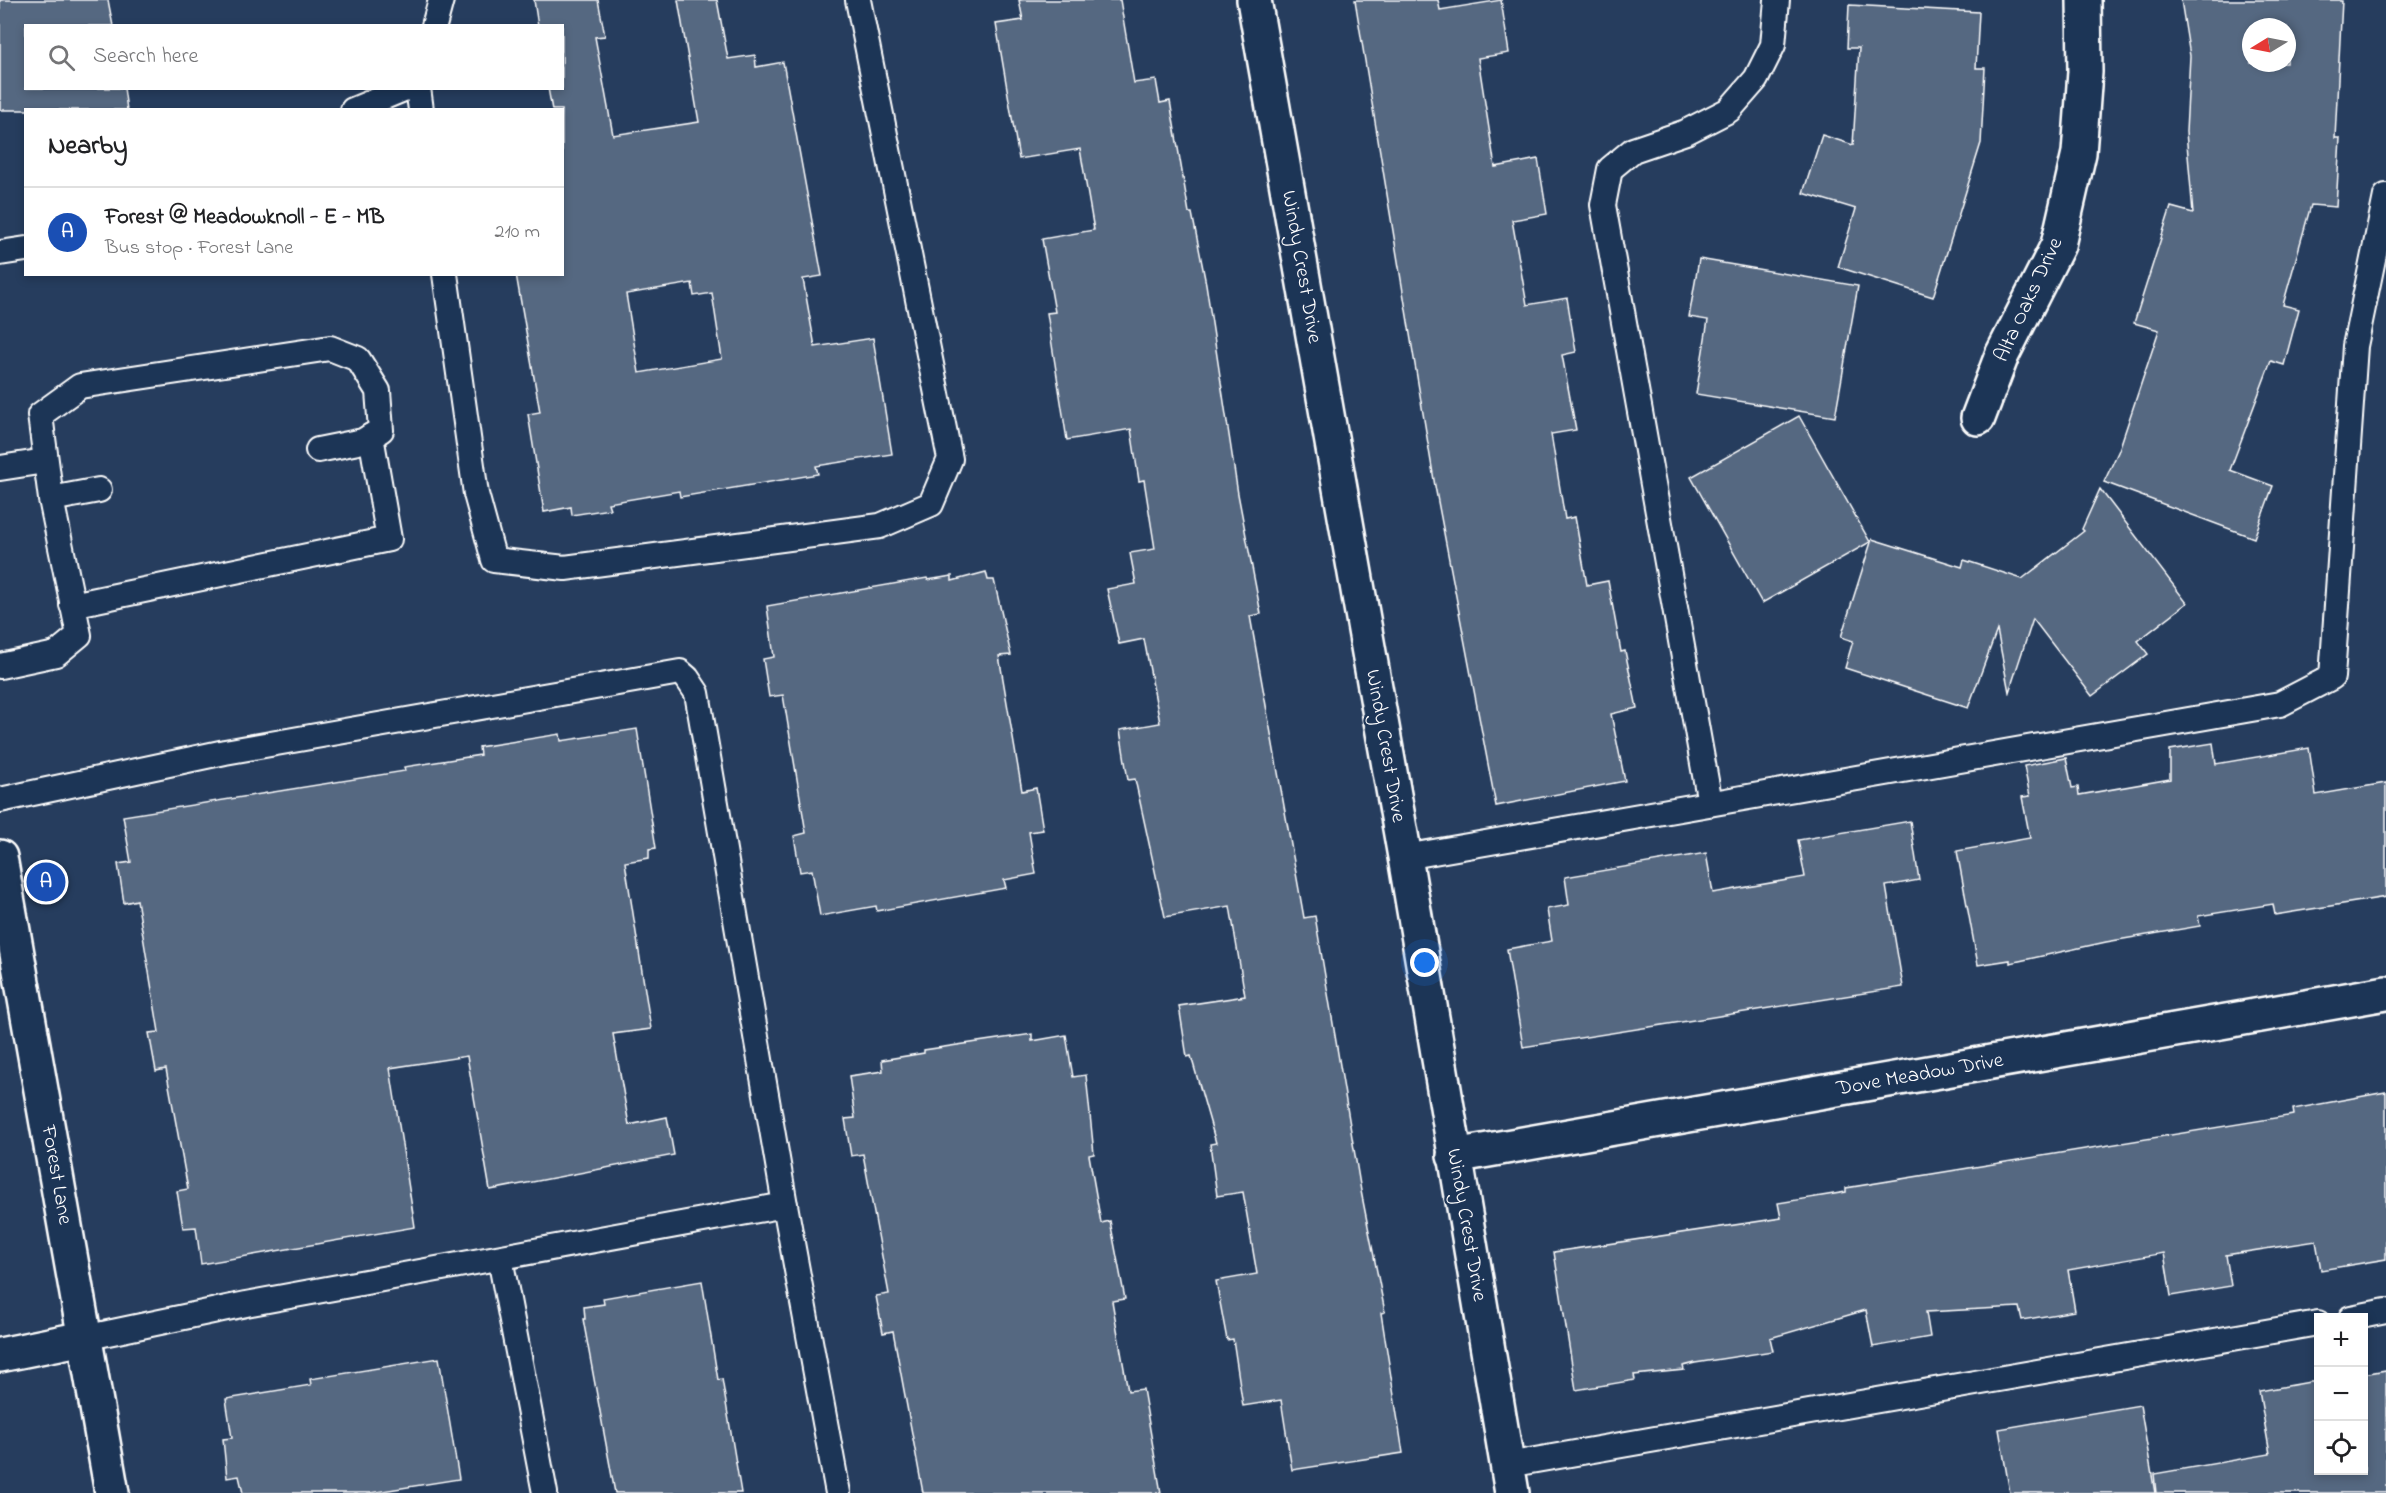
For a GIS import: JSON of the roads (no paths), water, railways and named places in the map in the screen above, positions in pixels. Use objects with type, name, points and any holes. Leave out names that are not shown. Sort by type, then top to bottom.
[{"type":"street","name":"Windy Crest Drive","points":[[1254,0],[1405,857],[1509,1479]]},
{"type":"street","name":"Alta Oaks Drive","points":[[1978,418],[2002,356],[2058,244],[2079,153],[2085,72],[2084,0]]},
{"type":"street","name":"Forest Lane","points":[[0,857],[111,1493]]},
{"type":"street","name":"Dove Meadow Drive","points":[[1454,1156],[2386,993]]},
{"type":"street","points":[[0,1355],[84,1338]]},
{"type":"lane","points":[[435,24],[441,0]]},
{"type":"lane","points":[[445,276],[476,494],[494,560],[565,568],[880,526],[931,504],[950,459],[858,0]]},
{"type":"lane","points":[[1710,803],[1603,205],[1611,169],[1633,150],[1686,132],[1729,110],[1756,79],[1773,45],[1777,0]]},
{"type":"lane","points":[[358,108],[401,90]]},
{"type":"lane","points":[[418,90],[422,108]]},
{"type":"lane","points":[[1405,857],[2280,704],[2332,677],[2355,346],[2386,196]]},
{"type":"lane","points":[[0,254],[24,249]]},
{"type":"lane","points":[[9,664],[56,654],[79,635],[51,499],[40,415],[80,386],[330,348],[358,359],[378,391],[381,430],[363,441],[318,450]]},
{"type":"lane","points":[[72,605],[389,540],[371,436]]},
{"type":"lane","points":[[0,468],[45,461]]},
{"type":"lane","points":[[51,499],[99,490]]},
{"type":"lane","points":[[0,800],[225,752],[680,672],[697,693],[785,1205],[838,1493]]},
{"type":"lane","points":[[84,1338],[246,1304],[785,1205]]},
{"type":"lane","points":[[500,1258],[545,1493]]},
{"type":"lane","points":[[2368,1314],[2386,1311]]},
{"type":"lane","points":[[1509,1479],[2314,1324]]},
{"type":"place","name":"Forest @ Meadowknoll - E - MB","points":[[46,882]]}]
